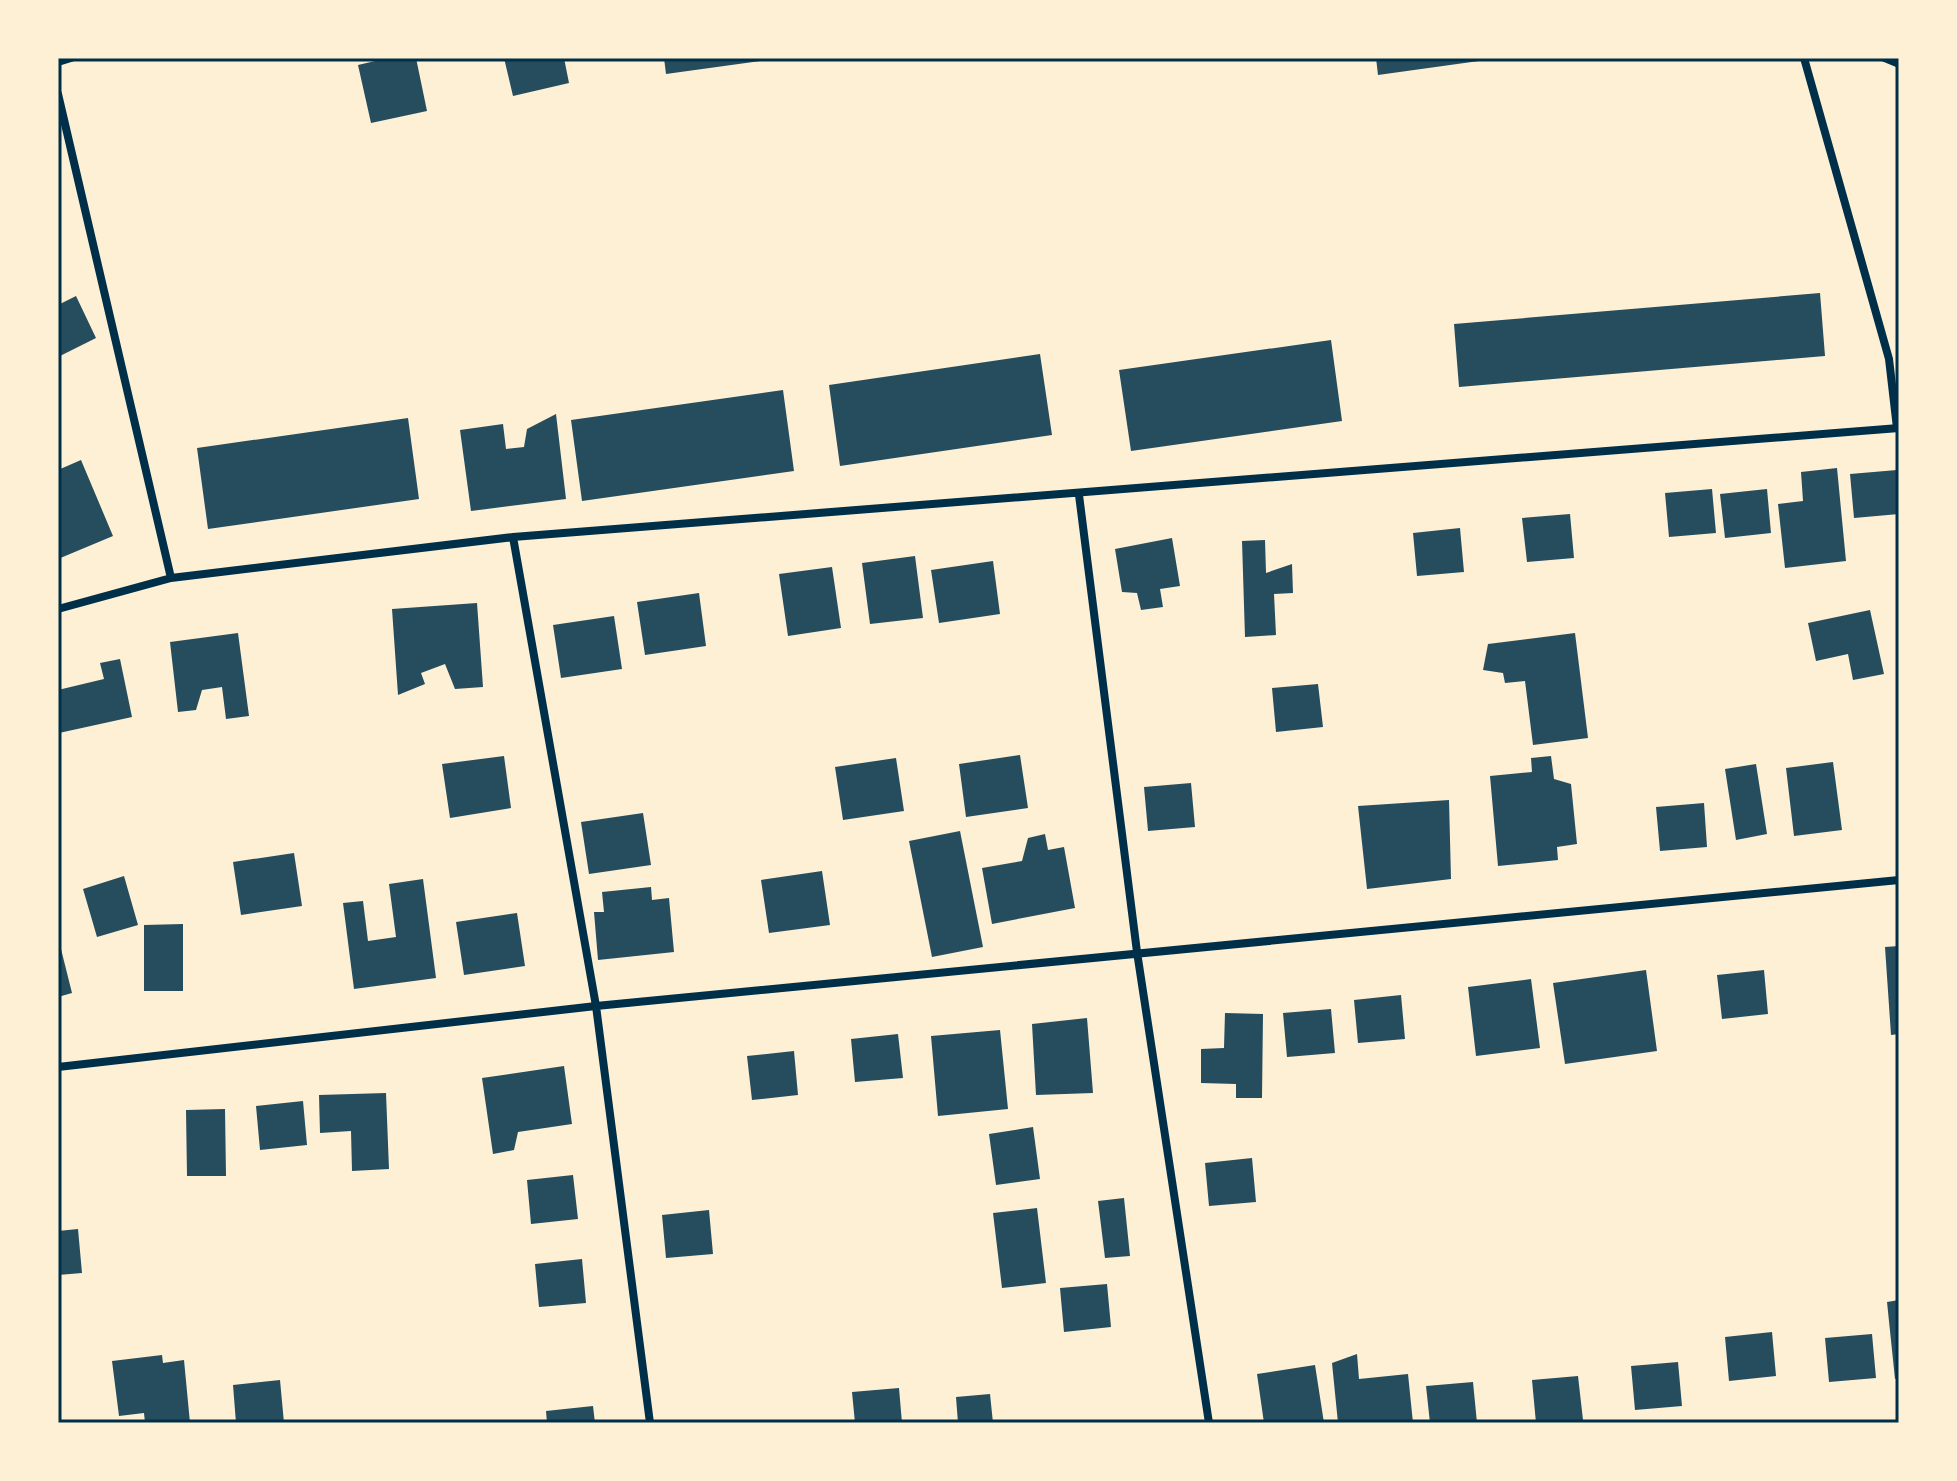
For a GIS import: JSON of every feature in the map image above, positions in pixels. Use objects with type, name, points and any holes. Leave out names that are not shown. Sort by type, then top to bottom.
[{"type":"street","points":[[58,62],[71,58]]},
{"type":"street","points":[[58,609],[171,578],[513,537],[1079,495],[1898,428],[1889,359],[1804,58]]},
{"type":"street","points":[[58,94],[171,578]]},
{"type":"street","points":[[1079,495],[1137,952],[1209,1423]]},
{"type":"street","points":[[513,537],[596,1006],[650,1423]]},
{"type":"street","points":[[58,1067],[596,1006],[1899,880]]},
{"type":"lane","points":[[1882,58],[1899,65]]},
{"type":"building","points":[[388,58],[416,58],[427,111],[371,123],[358,65]]},
{"type":"building","points":[[504,58],[564,58],[569,83],[513,96]]},
{"type":"building","points":[[664,58],[768,58],[768,60],[666,74]]},
{"type":"building","points":[[1376,58],[1485,58],[1486,60],[1378,75]]},
{"type":"building","points":[[1820,293],[1825,356],[1459,387],[1454,324]]},
{"type":"building","points":[[76,296],[96,338],[58,357],[58,305]]},
{"type":"building","points":[[1331,340],[1342,421],[1131,451],[1119,370]]},
{"type":"building","points":[[1040,354],[1052,435],[840,466],[829,385]]},
{"type":"building","points":[[783,390],[794,471],[582,501],[571,420]]},
{"type":"building","points":[[556,414],[566,499],[471,511],[460,430],[503,424],[506,449],[524,447],[527,429]]},
{"type":"building","points":[[408,418],[419,499],[208,529],[197,448]]},
{"type":"building","points":[[81,460],[113,536],[58,559],[58,470]]},
{"type":"building","points":[[1837,468],[1846,561],[1785,568],[1778,504],[1803,501],[1801,472]]},
{"type":"building","points":[[1897,470],[1899,514],[1854,518],[1850,474]]},
{"type":"building","points":[[1712,489],[1716,533],[1669,537],[1665,493]]},
{"type":"building","points":[[1767,489],[1771,533],[1725,538],[1720,494]]},
{"type":"building","points":[[1570,514],[1574,558],[1527,562],[1522,518]]},
{"type":"building","points":[[1460,528],[1464,572],[1417,576],[1413,533]]},
{"type":"building","points":[[1172,538],[1180,586],[1160,589],[1163,607],[1141,610],[1137,593],[1122,592],[1115,549]]},
{"type":"building","points":[[1265,540],[1266,573],[1292,564],[1293,593],[1274,594],[1276,635],[1245,637],[1242,541]]},
{"type":"building","points":[[915,556],[923,618],[870,624],[862,563]]},
{"type":"building","points":[[993,561],[1000,614],[939,623],[931,570]]},
{"type":"building","points":[[832,567],[841,628],[788,636],[779,574]]},
{"type":"building","points":[[699,593],[706,646],[645,655],[637,602]]},
{"type":"building","points":[[477,603],[483,687],[455,689],[445,664],[421,673],[425,684],[398,695],[392,609]]},
{"type":"building","points":[[1870,610],[1884,674],[1853,680],[1848,654],[1816,661],[1808,623]]},
{"type":"building","points":[[614,616],[622,669],[561,678],[553,625]]},
{"type":"building","points":[[238,633],[249,716],[226,719],[222,687],[202,690],[196,710],[178,712],[170,642]]},
{"type":"building","points":[[1575,633],[1588,738],[1533,745],[1525,681],[1505,683],[1503,673],[1483,670],[1488,644]]},
{"type":"building","points":[[120,659],[132,717],[59,733],[58,690],[104,679],[100,663]]},
{"type":"building","points":[[1318,684],[1323,727],[1276,732],[1272,688]]},
{"type":"building","points":[[1020,755],[1028,808],[966,817],[959,764]]},
{"type":"building","points":[[504,756],[511,808],[450,818],[442,764]]},
{"type":"building","points":[[1551,756],[1554,779],[1571,784],[1577,844],[1557,847],[1558,860],[1498,866],[1490,776],[1532,772],[1531,758]]},
{"type":"building","points":[[896,758],[904,811],[843,820],[835,767]]},
{"type":"building","points":[[1833,762],[1842,830],[1794,836],[1786,768]]},
{"type":"building","points":[[1756,764],[1767,834],[1736,840],[1725,769]]},
{"type":"building","points":[[1191,783],[1195,827],[1148,831],[1144,787]]},
{"type":"building","points":[[1449,800],[1451,879],[1367,889],[1358,806]]},
{"type":"building","points":[[1704,803],[1707,847],[1660,851],[1656,807]]},
{"type":"building","points":[[643,813],[651,865],[589,874],[581,822]]},
{"type":"building","points":[[960,831],[983,947],[932,957],[909,841]]},
{"type":"building","points":[[1045,834],[1048,850],[1064,847],[1075,908],[992,924],[982,868],[1022,861],[1028,838]]},
{"type":"building","points":[[294,853],[302,906],[241,915],[233,862]]},
{"type":"building","points":[[822,871],[830,925],[769,933],[761,880]]},
{"type":"building","points":[[124,876],[138,925],[97,937],[83,889]]},
{"type":"building","points":[[423,879],[436,978],[354,989],[343,903],[363,901],[368,941],[396,937],[389,884]]},
{"type":"building","points":[[651,887],[652,900],[669,898],[674,952],[598,960],[594,912],[604,912],[602,892]]},
{"type":"building","points":[[517,913],[525,966],[464,975],[456,922]]},
{"type":"building","points":[[183,924],[183,991],[144,991],[144,925]]},
{"type":"building","points":[[58,937],[72,993],[58,997]]},
{"type":"building","points":[[1899,946],[1899,1034],[1891,1035],[1885,947]]},
{"type":"building","points":[[1646,970],[1657,1051],[1565,1064],[1553,983]]},
{"type":"building","points":[[1764,970],[1768,1014],[1722,1019],[1717,975]]},
{"type":"building","points":[[1531,979],[1540,1048],[1476,1056],[1468,987]]},
{"type":"building","points":[[1401,995],[1405,1039],[1358,1043],[1354,1000]]},
{"type":"building","points":[[1331,1009],[1335,1053],[1287,1057],[1283,1013]]},
{"type":"building","points":[[1225,1013],[1263,1014],[1262,1098],[1236,1098],[1236,1084],[1201,1083],[1201,1049],[1224,1048]]},
{"type":"building","points":[[1087,1018],[1093,1093],[1036,1095],[1032,1024]]},
{"type":"building","points":[[1000,1030],[1008,1109],[938,1116],[931,1036]]},
{"type":"building","points":[[898,1034],[903,1078],[855,1082],[851,1039]]},
{"type":"building","points":[[794,1051],[798,1095],[752,1100],[747,1056]]},
{"type":"building","points":[[564,1066],[572,1124],[518,1132],[514,1150],[493,1154],[482,1078]]},
{"type":"building","points":[[386,1093],[389,1169],[352,1171],[351,1131],[320,1133],[319,1095]]},
{"type":"building","points":[[303,1101],[307,1145],[260,1150],[256,1106]]},
{"type":"building","points":[[225,1109],[226,1176],[187,1176],[186,1110]]},
{"type":"building","points":[[1033,1127],[1040,1179],[996,1185],[989,1134]]},
{"type":"building","points":[[1252,1158],[1256,1202],[1209,1206],[1205,1163]]},
{"type":"building","points":[[573,1175],[578,1219],[531,1224],[527,1180]]},
{"type":"building","points":[[1124,1198],[1130,1256],[1105,1258],[1098,1201]]},
{"type":"building","points":[[1037,1208],[1046,1283],[1002,1288],[993,1213]]},
{"type":"building","points":[[709,1210],[713,1254],[666,1258],[662,1215]]},
{"type":"building","points":[[78,1229],[82,1273],[58,1275],[58,1231]]},
{"type":"building","points":[[582,1259],[586,1303],[539,1307],[535,1264]]},
{"type":"building","points":[[1107,1284],[1111,1327],[1064,1332],[1060,1288]]},
{"type":"building","points":[[1899,1300],[1899,1378],[1895,1379],[1887,1302]]},
{"type":"building","points":[[1772,1332],[1776,1376],[1729,1381],[1725,1337]]},
{"type":"building","points":[[1872,1334],[1876,1378],[1829,1382],[1825,1338]]},
{"type":"building","points":[[1357,1354],[1359,1379],[1408,1374],[1413,1423],[1338,1423],[1332,1363]]},
{"type":"building","points":[[162,1355],[163,1363],[184,1360],[190,1423],[145,1423],[144,1413],[119,1416],[112,1361]]},
{"type":"building","points":[[1678,1362],[1682,1406],[1635,1410],[1631,1366]]},
{"type":"building","points":[[1315,1365],[1324,1423],[1264,1423],[1257,1374]]},
{"type":"building","points":[[1578,1376],[1583,1420],[1536,1423],[1532,1380]]},
{"type":"building","points":[[280,1380],[284,1423],[236,1423],[233,1385]]},
{"type":"building","points":[[1473,1382],[1477,1423],[1430,1423],[1426,1386]]},
{"type":"building","points":[[899,1388],[902,1423],[855,1423],[852,1392]]},
{"type":"building","points":[[990,1394],[993,1423],[958,1423],[956,1397]]},
{"type":"building","points":[[593,1406],[595,1423],[547,1423],[546,1411]]}]
